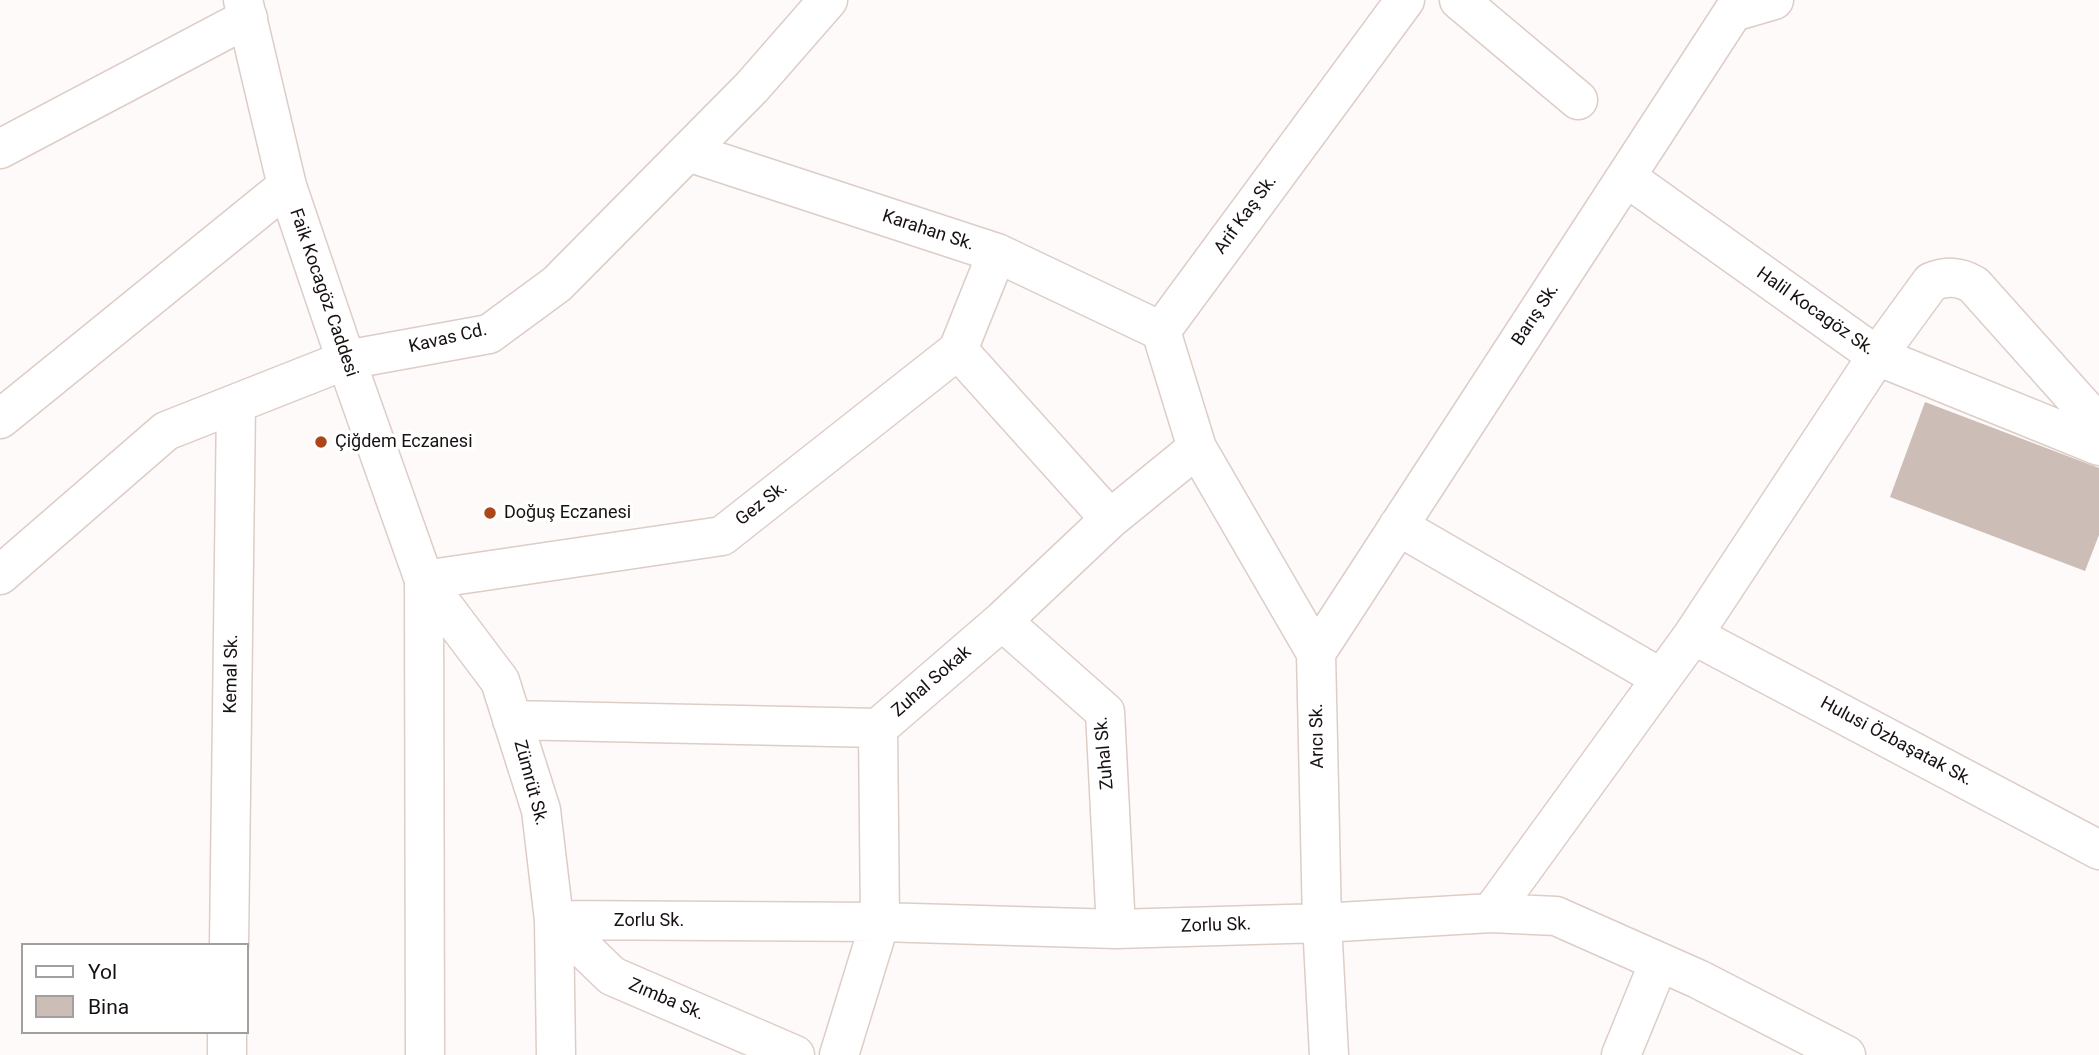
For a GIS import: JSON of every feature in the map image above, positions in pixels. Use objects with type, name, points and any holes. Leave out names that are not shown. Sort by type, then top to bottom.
[{"type":"street","name":"Kavas Cd.","points":[[0,575],[166,431],[345,360],[489,334],[557,284],[752,86],[828,0]]},
{"type":"street","name":"Arif Kaş Sk.","points":[[1161,331],[1405,0]]},
{"type":"street","points":[[1459,0],[1578,100]]},
{"type":"street","name":"Barış Sk.","points":[[1316,653],[1626,177],[1731,6],[1773,0]]},
{"type":"street","points":[[0,149],[246,9]]},
{"type":"street","name":"Faik Kocagöz Caddesi","points":[[246,9],[287,186],[345,360],[424,580]]},
{"type":"street","name":"Karahan Sk.","points":[[688,152],[997,253],[1161,331]]},
{"type":"street","name":"Halil Kocagöz Sk.","points":[[1626,177],[1877,356],[2097,445]]},
{"type":"street","points":[[0,419],[287,186]]},
{"type":"street","name":"Gez Sk.","points":[[424,580],[722,536],[958,350],[997,253]]},
{"type":"street","points":[[1491,913],[1693,635],[1877,356],[1931,282],[1943,277],[1957,277],[1974,285],[2092,417],[2097,445]]},
{"type":"street","points":[[1161,331],[1197,448]]},
{"type":"street","points":[[958,350],[1110,519]]},
{"type":"street","name":"Kemal Sk.","points":[[229,943],[236,404]]},
{"type":"street","name":"Zuhal Sokak","points":[[512,720],[878,728],[1002,621],[1110,519],[1197,448]]},
{"type":"street","name":"Arıcı Sk.","points":[[1197,448],[1316,653],[1322,923],[1329,1055]]},
{"type":"street","points":[[1398,526],[1661,678]]},
{"type":"street","points":[[424,580],[425,1055]]},
{"type":"street","name":"Zümrüt Sk.","points":[[424,580],[500,681],[541,810],[554,920],[556,1055]]},
{"type":"street","name":"Zuhal Sk.","points":[[1002,621],[1105,712],[1116,929]]},
{"type":"street","name":"Hulusi Özbaşatak Sk.","points":[[1693,635],[2099,850]]},
{"type":"street","points":[[839,1055],[880,922],[878,728]]},
{"type":"street","name":"Zorlu Sk.","points":[[554,920],[880,922],[1116,929],[1322,923],[1491,913],[1556,916],[1698,979],[1846,1055]]},
{"type":"street","name":"Zımba Sk.","points":[[554,920],[612,976],[794,1055]]},
{"type":"street","points":[[1621,1055],[1659,962]]},
{"type":"street","points":[[227,1055],[228,1034]]},
{"type":"building","points":[[1925,402],[2099,468],[2099,535],[2085,571],[1890,497]]},
{"type":"place","name":"Çiğdem Eczanesi","points":[[321,442]]},
{"type":"place","name":"Doğuş Eczanesi","points":[[490,513]]}]
